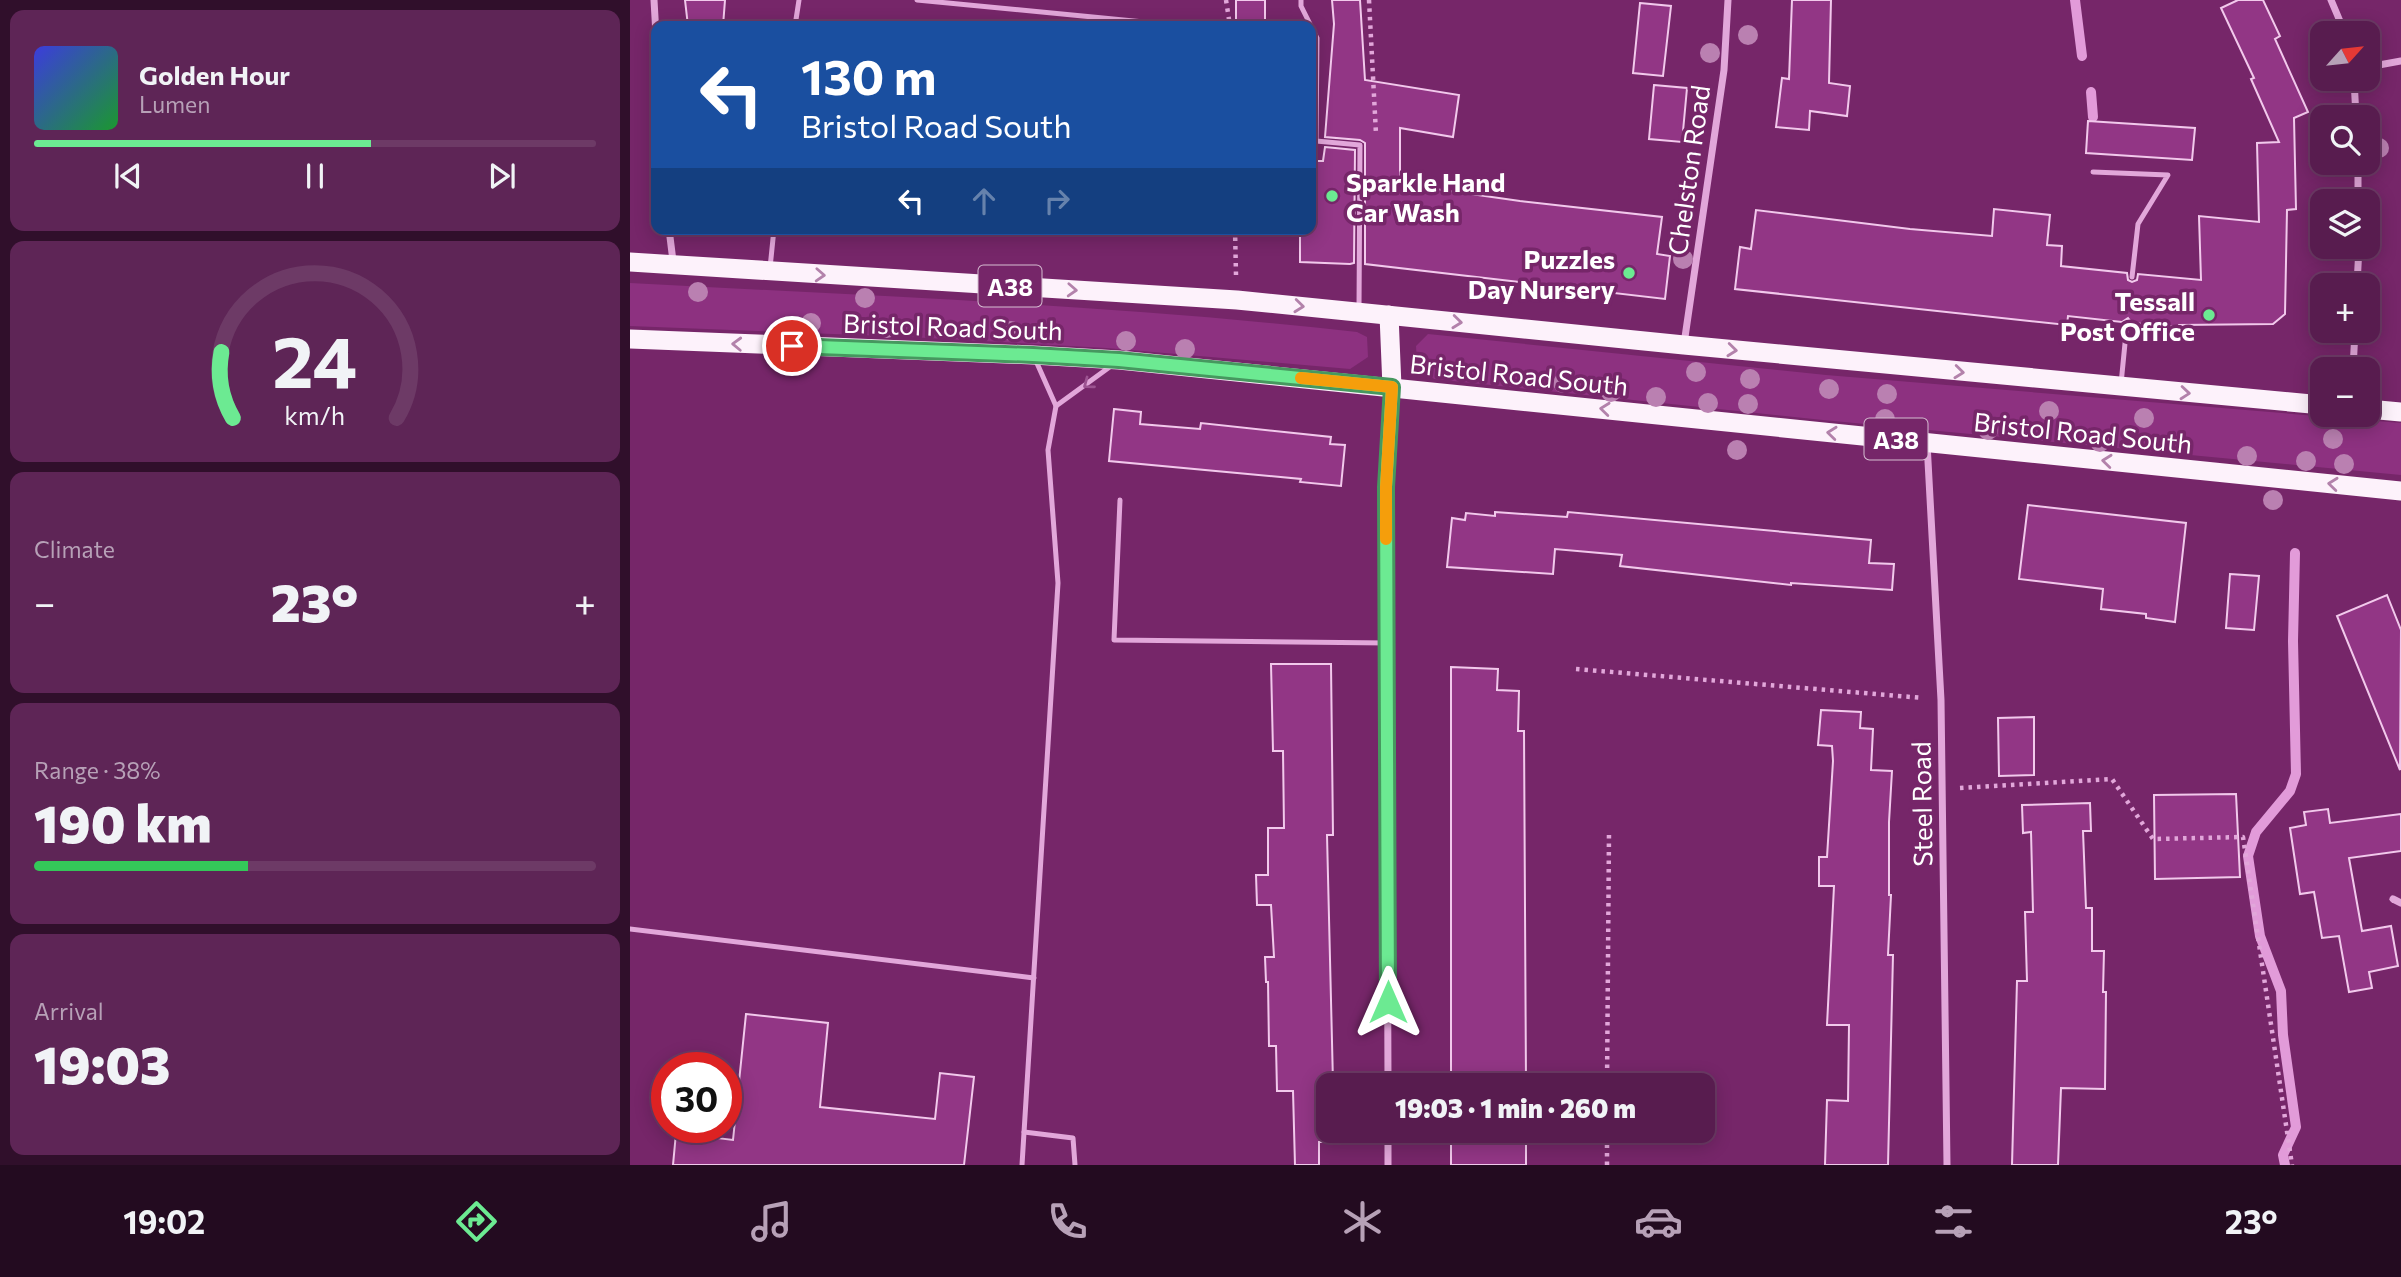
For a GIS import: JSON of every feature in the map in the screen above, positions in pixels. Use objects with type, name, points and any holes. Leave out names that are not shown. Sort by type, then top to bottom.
[{"type":"highway","name":"Bristol Road South","points":[[630,262],[1237,300],[2310,404]]},
{"type":"highway","points":[[1389,315],[1392,387]]},
{"type":"highway","name":"Bristol Road South","points":[[630,339],[1119,360],[2401,491]]},
{"type":"highway","points":[[2380,411],[2401,412]]},
{"type":"street","points":[[654,0],[655,21]]},
{"type":"street","name":"Chelston Road","points":[[1684,345],[1724,69],[1728,0]]},
{"type":"street","points":[[2331,0],[2340,21]]},
{"type":"street","points":[[2380,65],[2401,61]]},
{"type":"street","points":[[670,235],[674,265]]},
{"type":"street","points":[[1388,1073],[1386,487],[1392,387]]},
{"type":"street","name":"Steel Road","points":[[1927,443],[1941,700],[1947,1165]]},
{"type":"street","points":[[2393,899],[2401,903]]},
{"type":"street","points":[[1388,1143],[1388,1165]]},
{"type":"lane","points":[[796,21],[799,0]]},
{"type":"lane","points":[[917,0],[1133,21]]},
{"type":"lane","points":[[1301,0],[1308,21]]},
{"type":"lane","points":[[1316,36],[1316,141],[1360,145],[1359,312]]},
{"type":"lane","points":[[2094,172],[2168,175],[2138,224],[2132,277]]},
{"type":"lane","points":[[770,272],[773,235]]},
{"type":"lane","points":[[2120,387],[2127,323]]},
{"type":"lane","points":[[1022,1165],[1058,583],[1048,450],[1056,406],[1033,355]]},
{"type":"lane","points":[[1056,406],[1119,360]]},
{"type":"lane","points":[[1120,500],[1114,640],[1387,643]]},
{"type":"lane","points":[[630,929],[1034,978]]},
{"type":"lane","points":[[1024,1132],[1073,1138],[1075,1165]]},
{"type":"path","points":[[1226,0],[1229,21]]},
{"type":"path","points":[[1236,235],[1237,300]]},
{"type":"path","points":[[1576,669],[1941,700]]},
{"type":"path","points":[[1942,789],[2112,779],[2153,839],[2244,837],[2292,1165]]},
{"type":"path","points":[[1607,1073],[1609,832]]},
{"type":"path","points":[[1607,1143],[1607,1165]]},
{"type":"shaded area","points":[[630,283],[994,302],[1357,332],[1367,337],[1368,357],[1350,369],[1106,348],[630,326]]},
{"type":"shaded area","points":[[1428,334],[1826,375],[2310,415],[2310,427],[2380,427],[2380,421],[2401,423],[2401,475],[1823,420],[1434,379],[1417,363],[1416,346]]},
{"type":"building","points":[[685,0],[725,0],[723,21],[687,21]]},
{"type":"building","points":[[1236,0],[1265,0],[1265,21],[1236,21]]},
{"type":"building","points":[[1332,0],[1360,0],[1365,80],[1459,95],[1453,137],[1400,128],[1400,184],[1662,217],[1657,254],[1670,256],[1665,299],[1365,264],[1365,143],[1360,140],[1325,137],[1334,24]]},
{"type":"building","points":[[1792,0],[1831,0],[1829,83],[1850,86],[1847,116],[1810,111],[1809,130],[1776,127],[1782,78],[1789,79]]},
{"type":"building","points":[[2238,0],[2263,0],[2280,36],[2275,39],[2308,112],[2294,118],[2296,209],[2287,210],[2285,314],[2273,324],[2179,327],[2132,323],[2128,318],[2122,322],[2068,316],[2067,325],[1735,289],[1740,247],[1751,249],[1756,210],[1992,236],[1994,209],[2050,215],[2047,245],[2062,246],[2061,266],[2127,273],[2128,280],[2132,282],[2137,280],[2138,274],[2201,280],[2199,216],[2259,222],[2257,143],[2279,142],[2251,79],[2254,78],[2221,8]]},
{"type":"building","points":[[1640,3],[1671,6],[1663,76],[1633,73]]},
{"type":"building","points":[[1654,85],[1687,88],[1682,142],[1649,139]]},
{"type":"building","points":[[2088,121],[2195,128],[2192,160],[2086,153]]},
{"type":"building","name":"Sparkle Hand Car Wash","points":[[1325,147],[1355,150],[1354,263],[1300,262],[1300,235],[1316,235],[1316,161],[1323,161]]},
{"type":"building","points":[[1114,409],[1141,412],[1140,424],[1200,429],[1201,423],[1331,437],[1330,444],[1345,445],[1341,486],[1300,482],[1301,479],[1109,461]]},
{"type":"building","points":[[2028,505],[2186,523],[2175,622],[2146,618],[2146,614],[2101,609],[2103,589],[2019,579]]},
{"type":"building","points":[[1495,512],[1567,517],[1568,512],[1871,540],[1869,563],[1894,564],[1892,590],[1791,585],[1620,566],[1622,555],[1555,549],[1553,574],[1447,567],[1452,518],[1465,520],[1466,513],[1495,516]]},
{"type":"building","points":[[2230,574],[2259,576],[2254,630],[2226,628]]},
{"type":"building","points":[[2387,595],[2401,630],[2400,770],[2337,616]]},
{"type":"building","points":[[1271,664],[1331,664],[1333,835],[1327,835],[1333,1073],[1316,1073],[1316,1143],[1319,1143],[1319,1165],[1295,1165],[1293,1091],[1277,1091],[1276,1046],[1269,1046],[1265,957],[1274,957],[1271,905],[1257,905],[1256,875],[1268,875],[1268,828],[1284,828],[1283,751],[1273,751]]},
{"type":"building","points":[[1451,667],[1498,669],[1497,690],[1519,691],[1518,731],[1524,731],[1526,1073],[1451,1073]]},
{"type":"building","points":[[1821,710],[1861,712],[1860,728],[1873,729],[1871,770],[1892,771],[1888,955],[1893,955],[1888,1165],[1825,1165],[1827,1100],[1848,1101],[1849,1025],[1827,1025],[1834,886],[1819,886],[1819,857],[1827,857],[1833,761],[1832,746],[1818,745]]},
{"type":"building","points":[[2034,717],[2034,775],[1999,776],[1998,718]]},
{"type":"building","points":[[2236,794],[2240,877],[2155,879],[2154,795]]},
{"type":"building","points":[[2090,803],[2091,831],[2083,831],[2086,908],[2092,908],[2092,951],[2104,951],[2105,1089],[2061,1088],[2058,1165],[2012,1165],[2017,981],[2027,981],[2025,912],[2033,912],[2031,832],[2023,833],[2022,805]]},
{"type":"building","points":[[2328,809],[2330,823],[2401,814],[2401,851],[2349,858],[2362,931],[2391,926],[2398,966],[2369,972],[2372,988],[2349,992],[2339,936],[2322,938],[2314,892],[2300,894],[2290,828],[2306,825],[2304,812]]},
{"type":"building","points":[[746,1014],[828,1023],[820,1107],[935,1119],[940,1073],[974,1077],[964,1165],[673,1165],[675,1143],[742,1143],[742,1053]]},
{"type":"building","points":[[1451,1143],[1526,1143],[1526,1165],[1451,1165]]},
{"type":"waterway","points":[[2075,0],[2082,56]]},
{"type":"waterway","points":[[2091,92],[2093,117]]},
{"type":"waterway","points":[[2285,1165],[2283,1155],[2296,1127],[2283,1035],[2281,991],[2260,936],[2248,856],[2256,832],[2290,791],[2296,774],[2293,641],[2295,553]]},
{"type":"slow traffic","points":[[1301,378],[1392,387],[1386,539]]},
{"type":"place","name":"Sparkle Hand Car Wash","points":[[1332,196]]},
{"type":"place","name":"Puzzles Day Nursery","points":[[1629,273]]},
{"type":"place","name":"Tessall Post Office","points":[[2209,315]]},
{"type":"route","points":[[792,346],[1119,360],[1392,387],[1386,487],[1388,1002]]}]
